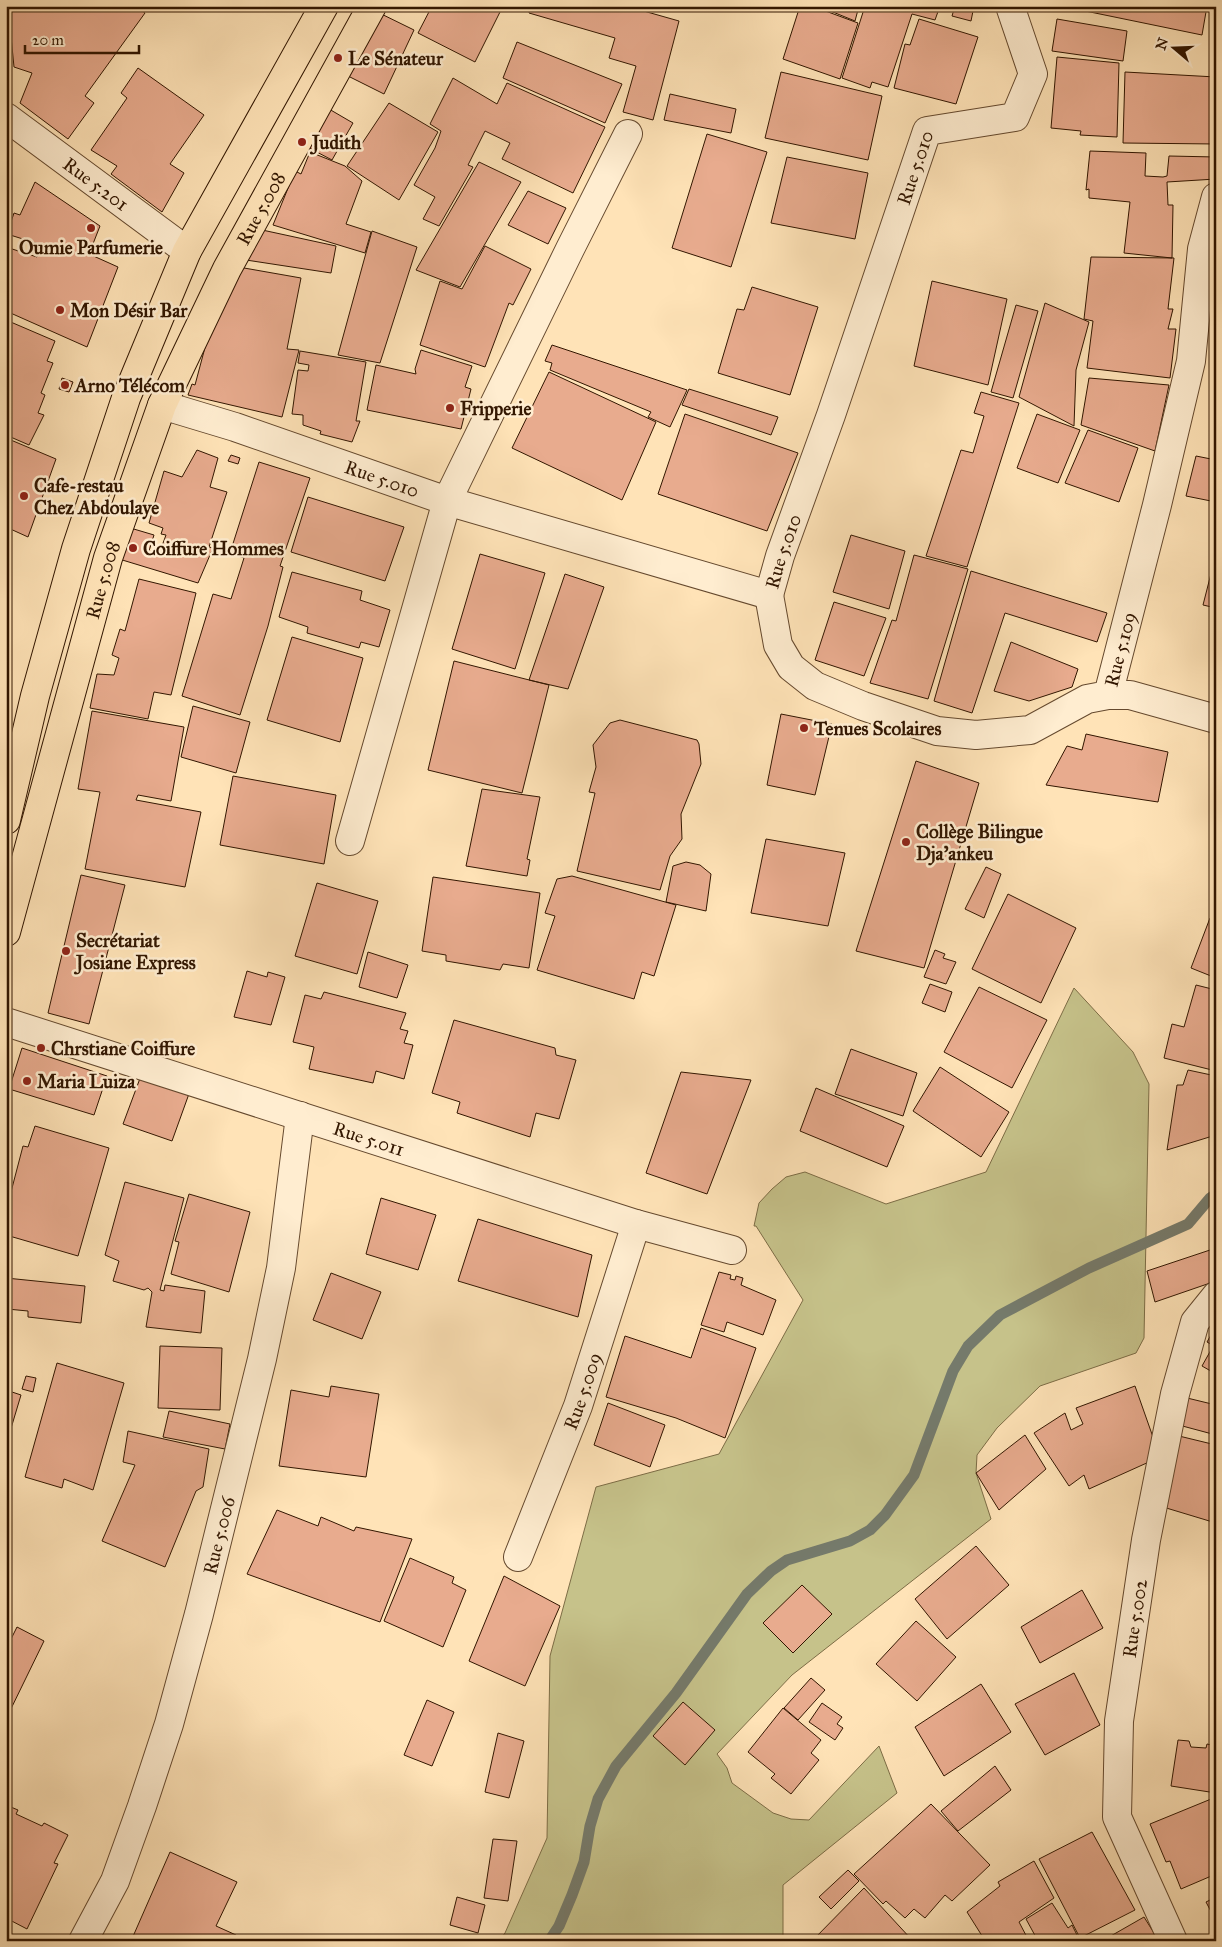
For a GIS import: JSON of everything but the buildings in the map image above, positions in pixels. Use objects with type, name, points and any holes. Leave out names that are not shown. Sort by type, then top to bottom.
[{"type":"main road","name":"Rue 5.008","points":[[6,820],[35,696],[79,540],[126,398],[188,251],[324,6]]},
{"type":"main road","name":"Rue 5.008","points":[[6,932],[108,558],[162,405],[227,269],[372,6]]},
{"type":"street","name":"Rue 5.010","points":[[162,405],[235,427],[447,501],[769,595],[780,556],[881,269],[927,130],[1015,118],[1019,109],[1033,74],[1010,6]]},
{"type":"street","name":"Rue 5.201","points":[[6,117],[188,251]]},
{"type":"street","points":[[350,841],[447,501],[628,134]]},
{"type":"street","name":"Rue 5.109","points":[[769,595],[778,645],[791,668],[815,686],[863,706],[937,730],[976,736],[1030,730],[1087,699],[1108,695],[1157,505],[1191,361],[1202,249],[1216,197]]},
{"type":"street","points":[[1108,695],[1130,695],[1216,719]]},
{"type":"street","name":"Rue 5.011","points":[[6,1022],[636,1224],[732,1250]]},
{"type":"street","name":"Rue 5.006","points":[[83,1941],[115,1882],[142,1806],[169,1724],[199,1614],[233,1483],[281,1268],[300,1116]]},
{"type":"street","name":"Rue 5.009","points":[[518,1557],[578,1406],[636,1224]]},
{"type":"street","name":"Rue 5.002","points":[[1173,1941],[1117,1817],[1119,1721],[1146,1540],[1175,1394],[1195,1322],[1216,1296]]},
{"type":"shaded area","points":[[1074,988],[1133,1052],[1149,1084],[1144,1338],[1136,1353],[1040,1386],[997,1428],[977,1455],[976,1473],[991,1519],[792,1675],[717,1754],[727,1768],[732,1783],[773,1813],[791,1819],[809,1820],[879,1746],[897,1793],[783,1885],[783,1941],[499,1941],[505,1933],[547,1838],[550,1656],[596,1487],[719,1454],[803,1300],[756,1226],[754,1226],[759,1203],[786,1177],[805,1172],[886,1204],[986,1172]]},
{"type":"waterway","points":[[549,1941],[559,1926],[572,1895],[584,1862],[590,1826],[598,1799],[616,1766],[676,1693],[747,1594],[771,1571],[787,1560],[850,1541],[870,1530],[885,1515],[914,1475],[953,1371],[968,1346],[1000,1315],[1089,1268],[1188,1224],[1210,1198],[1216,1194]]},
{"type":"place","name":"Le Sénateur","points":[[338,58]]},
{"type":"place","name":"Judith","points":[[302,142]]},
{"type":"place","name":"Oumie Parfumerie","points":[[91,228]]},
{"type":"place","name":"Mon Désir Bar","points":[[60,310]]},
{"type":"place","name":"Arno Télécom","points":[[65,385]]},
{"type":"place","name":"Fripperie","points":[[450,408]]},
{"type":"place","name":"Cafe-restau Chez Abdoulaye","points":[[24,496]]},
{"type":"place","name":"Coiffure Hommes","points":[[133,548]]},
{"type":"place","name":"Tenues Scolaires","points":[[804,728]]},
{"type":"place","name":"Collège Bilingue Dja'ankeu","points":[[906,842]]},
{"type":"place","name":"Secrétariat Josiane Express","points":[[66,951]]},
{"type":"place","name":"Chrstiane Coiffure","points":[[41,1048]]},
{"type":"place","name":"Maria Luiza","points":[[27,1081]]}]
